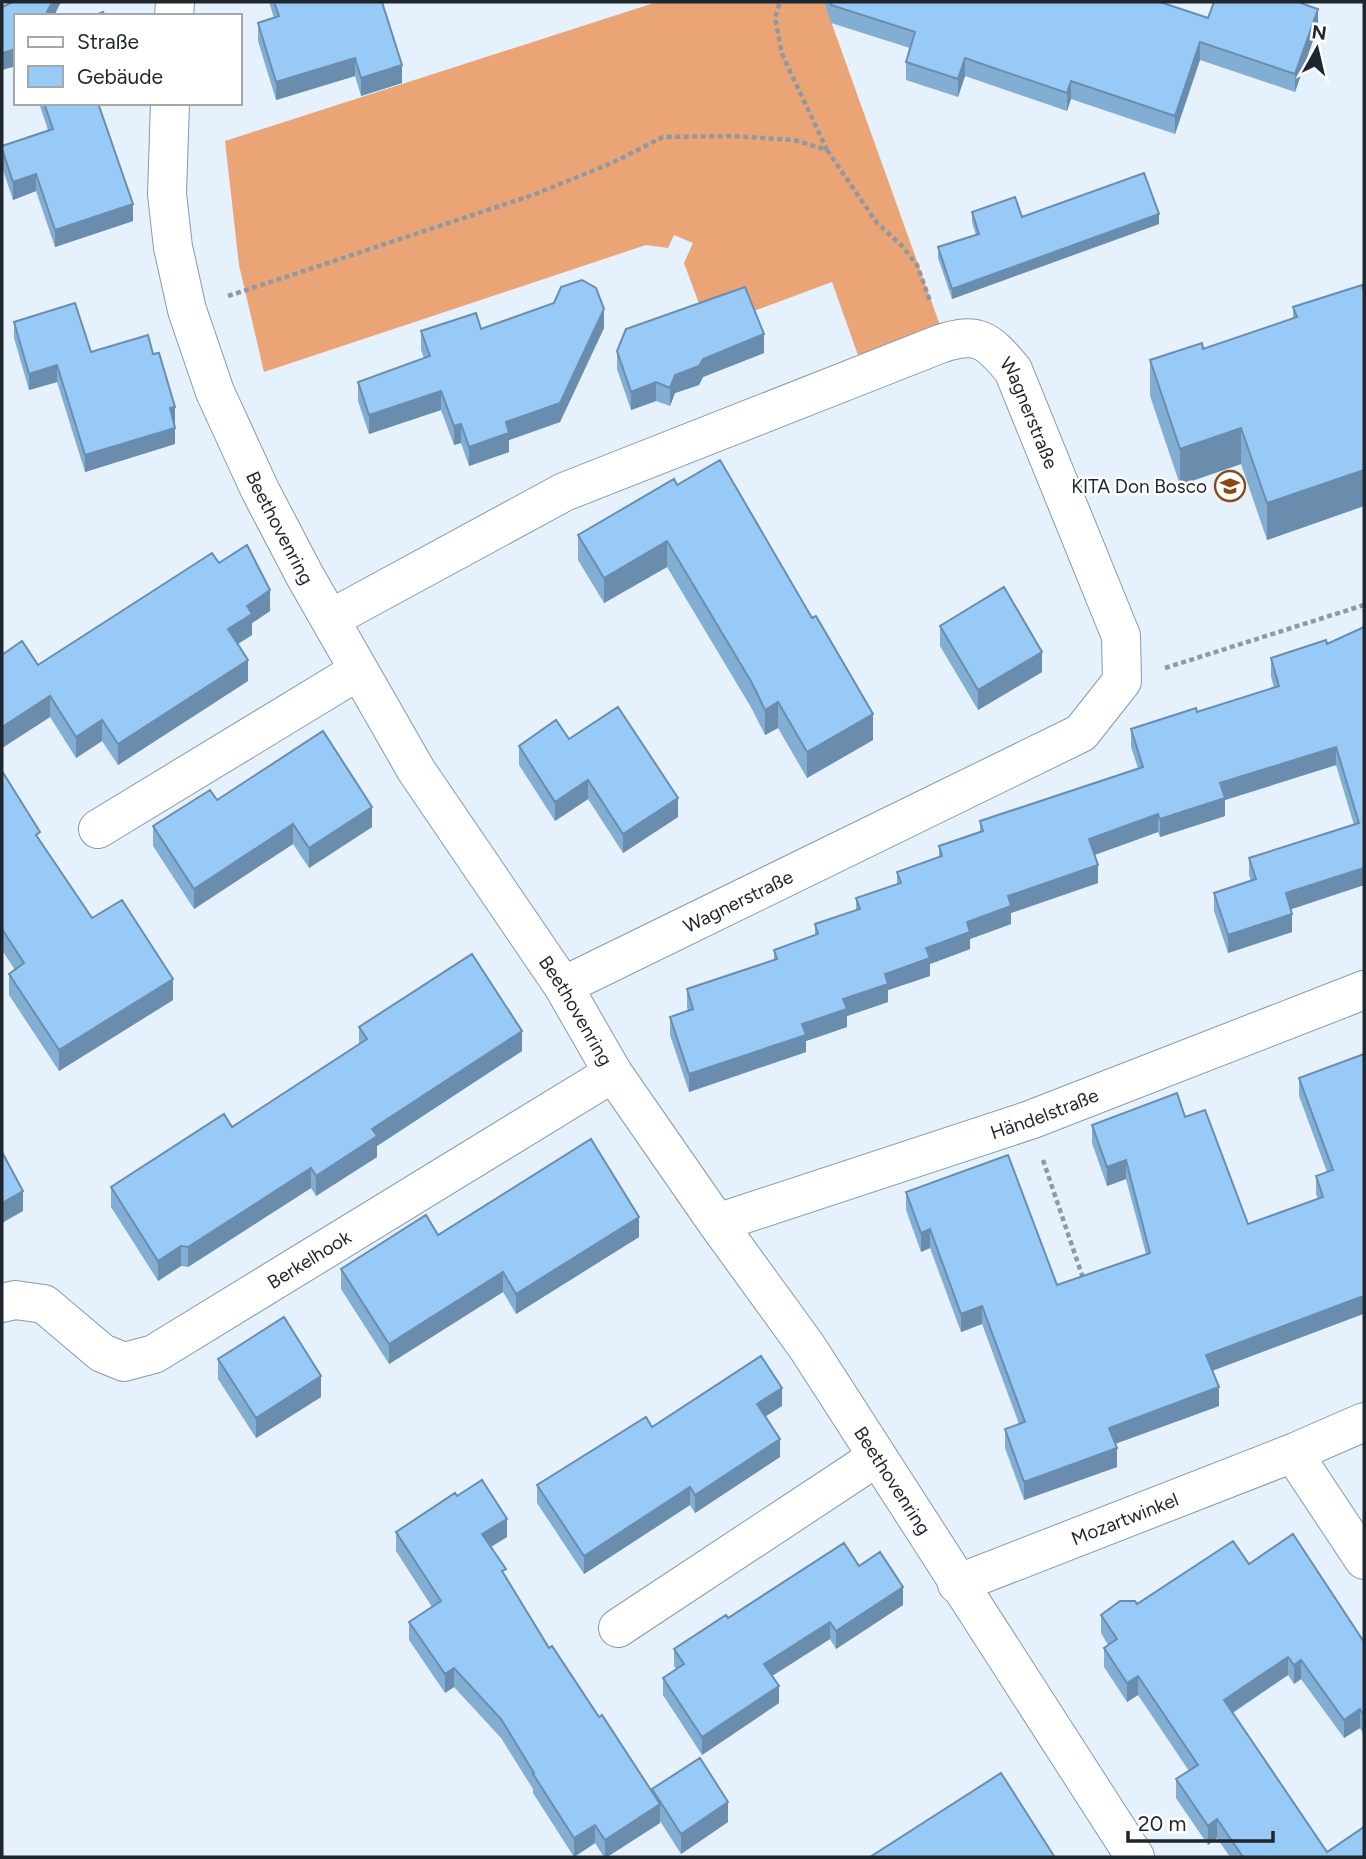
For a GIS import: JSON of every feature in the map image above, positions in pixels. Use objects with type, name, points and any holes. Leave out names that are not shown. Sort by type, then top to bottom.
[{"type":"street","name":"Beethovenring","points":[[170,105],[167,194],[173,247],[187,310],[220,404],[261,490],[358,671],[415,770],[564,986],[613,1073],[807,1347],[1135,1857]]},
{"type":"street","name":"Wagnerstraße","points":[[330,619],[564,492],[940,344],[966,336],[994,347],[1013,370],[1121,636],[1122,681],[1081,733],[564,986]]},
{"type":"street","points":[[98,829],[358,671]]},
{"type":"street","name":"Händelstraße","points":[[717,1223],[1030,1120],[1364,990]]},
{"type":"street","name":"Berkelhook","points":[[2,1303],[15,1300],[44,1304],[102,1353],[124,1362],[154,1354],[613,1073]]},
{"type":"street","name":"Mozartwinkel","points":[[957,1584],[1293,1453],[1364,1422]]},
{"type":"street","points":[[1293,1453],[1364,1560]]},
{"type":"street","points":[[618,1628],[877,1457]]},
{"type":"path","points":[[780,2],[775,18],[782,54],[827,150],[877,223],[902,246],[917,265],[939,331],[940,344]]},
{"type":"path","points":[[187,310],[533,195],[612,163],[663,137],[732,136],[794,140],[827,150]]},
{"type":"path","points":[[1122,681],[1364,605]]},
{"type":"path","points":[[1030,1120],[1086,1288]]},
{"type":"shaded area","points":[[657,2],[824,2],[941,328],[859,358],[832,282],[708,328],[684,263],[693,243],[674,235],[668,248],[646,245],[264,372],[239,265],[225,141]]},
{"type":"building","points":[[13,2],[52,2],[46,14],[14,14],[14,50],[2,53],[2,7]]},
{"type":"building","points":[[274,2],[382,2],[402,65],[361,78],[355,58],[276,82],[258,23],[279,16]]},
{"type":"building","points":[[830,2],[1160,2],[1208,18],[1214,2],[1298,2],[1318,9],[1295,74],[1200,42],[1175,116],[1071,81],[1067,93],[965,58],[958,79],[906,62],[915,32],[831,5]]},
{"type":"building","points":[[45,105],[99,105],[133,204],[55,230],[36,174],[13,182],[2,149],[2,146],[53,129]]},
{"type":"building","points":[[1144,173],[1159,214],[952,289],[938,247],[979,234],[972,212],[1015,197],[1022,217]]},
{"type":"building","points":[[582,280],[596,288],[604,309],[560,403],[506,422],[509,433],[469,447],[461,424],[454,426],[441,391],[369,415],[358,382],[430,356],[421,331],[476,313],[481,329],[554,303],[561,287]]},
{"type":"building","points":[[1362,285],[1364,470],[1267,503],[1241,428],[1180,449],[1150,360],[1202,343],[1203,349],[1297,317],[1293,307]]},
{"type":"building","points":[[745,287],[764,334],[703,359],[699,366],[675,375],[670,388],[656,382],[631,392],[617,351],[626,329]]},
{"type":"building","points":[[75,303],[91,352],[148,335],[153,354],[159,353],[175,407],[170,408],[175,428],[85,455],[57,365],[29,374],[14,322]]},
{"type":"building","points":[[720,460],[812,618],[816,616],[873,714],[807,752],[778,702],[765,710],[752,683],[667,541],[604,578],[578,535],[674,479],[677,485]]},
{"type":"building","points":[[247,545],[270,590],[247,606],[252,614],[228,629],[248,660],[118,744],[102,720],[76,737],[50,696],[2,727],[2,655],[22,641],[38,665],[212,553],[219,563]]},
{"type":"building","points":[[1004,587],[1042,652],[978,690],[940,626]]},
{"type":"building","points":[[1364,627],[1364,868],[1286,893],[1292,914],[1228,935],[1214,893],[1256,879],[1249,858],[1359,823],[1336,747],[1220,783],[1225,798],[1160,819],[1158,814],[1089,839],[1098,865],[1008,896],[1011,906],[967,922],[970,932],[926,948],[930,958],[885,974],[888,984],[843,999],[847,1009],[802,1024],[806,1035],[689,1074],[670,1017],[693,1009],[687,989],[777,959],[774,950],[818,934],[815,924],[860,909],[856,898],[901,883],[897,872],[942,856],[939,846],[983,831],[980,821],[1143,767],[1131,729],[1279,686],[1271,658],[1326,640],[1327,644]]},
{"type":"building","points":[[618,707],[678,798],[623,834],[588,780],[555,802],[519,746],[556,720],[569,739]]},
{"type":"building","points":[[323,731],[372,807],[309,848],[293,824],[194,889],[153,826],[210,790],[217,800]]},
{"type":"building","points":[[2,771],[40,832],[36,835],[92,918],[122,900],[173,979],[59,1050],[9,974],[24,963],[2,929]]},
{"type":"building","points":[[472,954],[522,1031],[372,1129],[377,1136],[316,1176],[311,1168],[188,1247],[181,1246],[158,1261],[111,1187],[224,1114],[232,1127],[367,1039],[359,1027]]},
{"type":"building","points":[[1364,1054],[1364,1300],[1363,1296],[1206,1355],[1219,1387],[1109,1428],[1117,1448],[1024,1482],[1005,1429],[1025,1422],[982,1306],[961,1314],[930,1229],[921,1233],[906,1192],[1008,1155],[1057,1285],[1150,1253],[1126,1160],[1107,1167],[1092,1125],[1177,1093],[1185,1117],[1205,1110],[1248,1224],[1323,1197],[1316,1176],[1333,1170],[1299,1078]]},
{"type":"building","points":[[591,1139],[639,1217],[516,1294],[503,1272],[389,1344],[341,1269],[426,1215],[438,1235]]},
{"type":"building","points":[[2,1152],[23,1191],[2,1203]]},
{"type":"building","points":[[284,1317],[321,1376],[256,1418],[218,1359]]},
{"type":"building","points":[[761,1356],[782,1388],[757,1404],[780,1439],[695,1495],[690,1487],[584,1556],[537,1485],[646,1417],[652,1427]]},
{"type":"building","points":[[482,1480],[507,1519],[482,1534],[506,1569],[502,1571],[549,1648],[552,1646],[599,1717],[602,1715],[660,1804],[605,1840],[595,1825],[574,1838],[501,1719],[454,1668],[445,1674],[409,1622],[441,1601],[396,1532],[455,1493],[457,1496]]},
{"type":"building","points":[[1293,1534],[1364,1642],[1364,1716],[1360,1709],[1344,1720],[1301,1660],[1294,1665],[1288,1657],[1224,1700],[1327,1852],[1364,1827],[1364,1857],[1243,1857],[1217,1819],[1208,1826],[1176,1779],[1198,1765],[1138,1676],[1127,1683],[1104,1648],[1117,1639],[1101,1615],[1120,1601],[1135,1601],[1137,1604],[1233,1541],[1249,1564]]},
{"type":"building","points":[[844,1543],[859,1566],[880,1552],[903,1587],[836,1631],[830,1622],[764,1664],[779,1686],[702,1737],[663,1678],[684,1664],[674,1649],[726,1615],[728,1618]]},
{"type":"building","points":[[700,1758],[728,1802],[681,1834],[652,1789]]},
{"type":"building","points":[[1001,1773],[1054,1856],[870,1857]]},
{"type":"place","name":"KITA Don Bosco","points":[[1230,486]]}]
